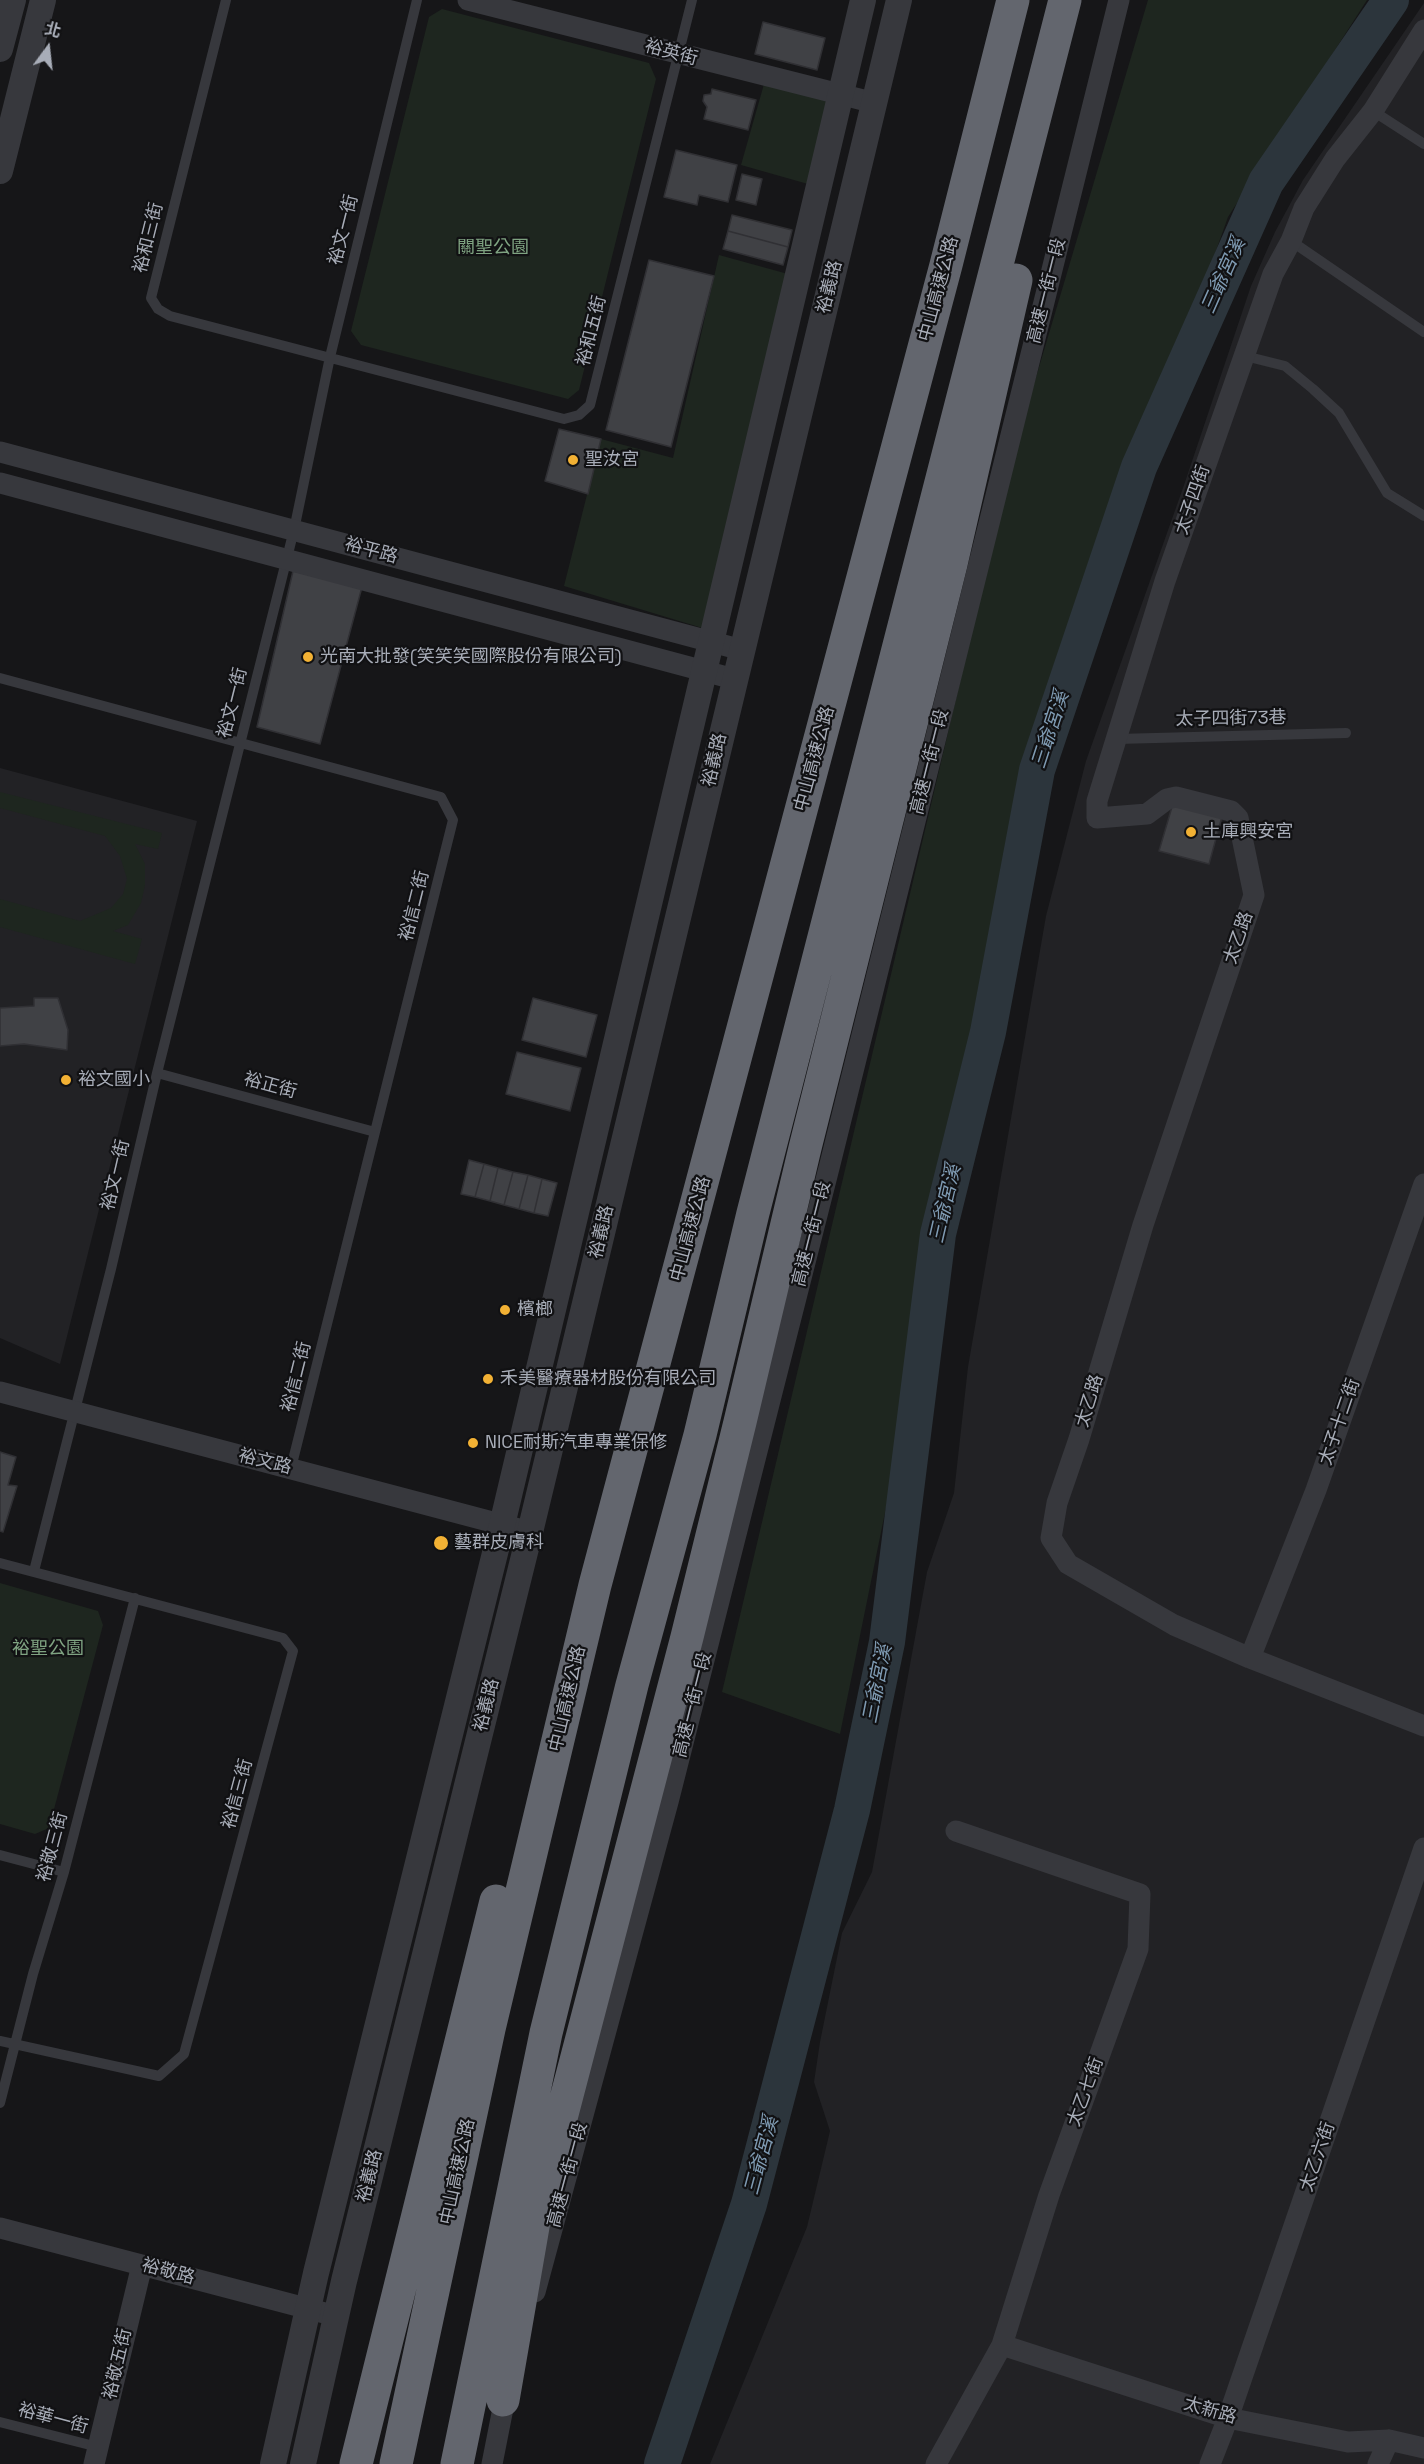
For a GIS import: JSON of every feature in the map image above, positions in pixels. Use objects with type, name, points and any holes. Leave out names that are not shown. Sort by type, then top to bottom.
[{"type":"highway","name":"中山高速公路","points":[[396,2464],[489,2029],[595,1585],[921,357],[1013,0]]},
{"type":"highway","points":[[457,2464],[546,2033],[632,1685],[700,1435],[753,1213],[1065,0]]},
{"type":"highway","points":[[477,2464],[534,2221],[692,1614],[802,1159],[892,807],[948,576],[1046,148],[1076,0]]},
{"type":"highway","points":[[356,2464],[546,1704],[595,1585]]},
{"type":"highway","points":[[503,2400],[534,2221]]},
{"type":"street","points":[[0,50],[13,0]]},
{"type":"street","points":[[0,171],[44,0]]},
{"type":"street","name":"裕英街","points":[[468,0],[874,103]]},
{"type":"street","name":"裕義路","points":[[273,2464],[308,2309],[502,1525],[863,0]]},
{"type":"street","name":"裕義路","points":[[303,2464],[336,2316],[530,1532],[899,0]]},
{"type":"street","name":"高速一街一段","points":[[492,2464],[503,2400],[549,2246],[671,1791],[829,1168],[1119,0]]},
{"type":"street","name":"太子四街","points":[[1247,861],[1238,818],[1231,811],[1176,797],[1167,800],[1147,814],[1097,818],[1097,801],[1165,581],[1273,274],[1291,241],[1304,208],[1335,159],[1373,111],[1424,30]]},
{"type":"street","name":"裕平路","points":[[0,452],[742,650]]},
{"type":"street","name":"裕平路","points":[[0,483],[285,561],[734,679]]},
{"type":"street","name":"太乙路","points":[[1247,861],[1254,895],[1143,1225],[1079,1439],[1057,1503],[1051,1538],[1068,1564],[1174,1625],[1250,1658],[1424,1726]]},
{"type":"street","name":"太子十二街","points":[[1250,1658],[1316,1490],[1424,1184]]},
{"type":"street","name":"裕文路","points":[[0,1392],[530,1532]]},
{"type":"street","name":"太乙七街","points":[[936,2464],[1002,2345],[1049,2195],[1138,1949],[1140,1894],[956,1831]]},
{"type":"street","name":"太乙六街","points":[[1210,2464],[1228,2418],[1424,1848]]},
{"type":"street","name":"裕敬路","points":[[0,2228],[336,2316]]},
{"type":"street","name":"裕敬五街","points":[[96,2456],[142,2265]]},
{"type":"street","name":"太新路","points":[[1002,2345],[1228,2418],[1347,2442],[1389,2440],[1424,2448]]},
{"type":"street","points":[[1378,2464],[1389,2440]]},
{"type":"lane","name":"裕和三街","points":[[226,0],[151,298],[158,309],[170,316],[330,357]]},
{"type":"lane","name":"裕文一街","points":[[34,1571],[294,530],[330,357],[417,0]]},
{"type":"lane","name":"裕和五街","points":[[330,357],[564,419],[579,416],[590,405],[692,0]]},
{"type":"lane","points":[[1373,111],[1424,144]]},
{"type":"lane","points":[[1291,241],[1424,332]]},
{"type":"lane","points":[[1245,356],[1285,366],[1313,389],[1339,413],[1387,494],[1424,516]]},
{"type":"lane","name":"裕信二街","points":[[0,678],[441,797],[453,820],[291,1468]]},
{"type":"lane","name":"太子四街73巷","points":[[1117,739],[1346,733]]},
{"type":"lane","name":"裕正街","points":[[157,1073],[375,1132]]},
{"type":"lane","name":"裕信三街","points":[[0,1563],[283,1638],[293,1652],[184,2054],[159,2076],[0,2041]]},
{"type":"lane","name":"裕敬三街","points":[[0,2103],[33,1974],[64,1872],[135,1598]]},
{"type":"lane","points":[[0,1855],[64,1872]]},
{"type":"lane","name":"裕華一街","points":[[0,2422],[96,2456]]},
{"type":"shaded area","points":[[1424,3],[1424,2464],[710,2464],[807,2227],[830,2131],[814,2082],[820,2042],[842,1933],[872,1872],[927,1572],[954,1493],[968,1367],[1046,916],[1086,761],[1183,488],[1251,286],[1275,232],[1303,180]]},
{"type":"shaded area","name":"裕文國小","points":[[0,768],[197,821],[60,1364],[0,1338]]},
{"type":"green space","points":[[1148,0],[1367,0],[1228,217],[1031,768],[917,1355],[840,1734],[722,1692],[1015,448]]},
{"type":"green space","name":"關聖公園","points":[[442,9],[649,63],[656,79],[579,390],[568,399],[361,345],[351,331],[429,17]]},
{"type":"green space","points":[[764,84],[827,99],[808,184],[741,165]]},
{"type":"green space","points":[[719,255],[788,274],[709,630],[564,586],[601,439],[673,458]]},
{"type":"green space","points":[[0,792],[162,833],[158,849],[135,844],[145,864],[145,885],[141,903],[128,925],[113,931],[142,939],[135,964],[0,927],[0,899],[80,921],[111,908],[123,894],[127,879],[120,856],[105,836],[0,808]]},
{"type":"green space","name":"裕聖公園","points":[[0,1583],[98,1611],[103,1625],[49,1828],[35,1834],[0,1824]]},
{"type":"building","points":[[763,22],[825,38],[817,70],[755,54]]},
{"type":"building","points":[[712,89],[756,100],[748,130],[704,119],[707,107],[703,101],[704,95],[711,94]]},
{"type":"building","points":[[676,150],[737,165],[728,202],[699,195],[697,205],[664,197]]},
{"type":"building","points":[[742,174],[762,179],[756,205],[736,200]]},
{"type":"building","points":[[732,215],[792,230],[788,247],[728,231]]},
{"type":"building","points":[[728,231],[788,247],[783,265],[723,249]]},
{"type":"building","points":[[649,260],[714,276],[671,447],[606,430]]},
{"type":"building","name":"聖汝宮","points":[[559,429],[601,439],[588,494],[545,481]]},
{"type":"building","name":"光南大批發(笑笑笑國際股份有限公司)","points":[[293,571],[362,587],[320,744],[257,727]]},
{"type":"building","name":"土庫興安宮","points":[[1174,800],[1223,813],[1209,864],[1159,851]]},
{"type":"building","points":[[34,998],[58,998],[68,1030],[67,1050],[24,1044],[0,1046],[0,1008],[34,1006]]},
{"type":"building","points":[[533,998],[597,1015],[586,1057],[522,1040]]},
{"type":"building","points":[[517,1052],[581,1068],[570,1111],[506,1094]]},
{"type":"building","points":[[469,1160],[484,1164],[475,1197],[461,1194]]},
{"type":"building","points":[[484,1164],[498,1168],[490,1201],[475,1197]]},
{"type":"building","points":[[498,1168],[513,1172],[504,1205],[490,1201]]},
{"type":"building","points":[[513,1172],[528,1175],[519,1209],[504,1205]]},
{"type":"building","points":[[528,1175],[542,1179],[534,1213],[519,1209]]},
{"type":"building","points":[[542,1179],[557,1183],[548,1216],[534,1213]]},
{"type":"building","points":[[0,1452],[16,1457],[8,1485],[17,1486],[3,1532],[0,1531]]},
{"type":"waterway","name":"三爺宮溪","points":[[662,2464],[749,2204],[852,1810],[887,1642],[938,1234],[988,1032],[1037,770],[1139,467],[1266,182],[1391,0]]},
{"type":"place","name":"聖汝宮","points":[[573,460]]},
{"type":"place","name":"光南大批發(笑笑笑國際股份有限公司)","points":[[308,657]]},
{"type":"place","name":"土庫興安宮","points":[[1191,832]]},
{"type":"place","name":"裕文國小","points":[[66,1080]]},
{"type":"place","name":"檳榔","points":[[505,1310]]},
{"type":"place","name":"禾美醫療器材股份有限公司","points":[[488,1379]]},
{"type":"place","name":"NICE耐斯汽車專業保修","points":[[473,1443]]},
{"type":"place","name":"藝群皮膚科","points":[[441,1543]]}]
